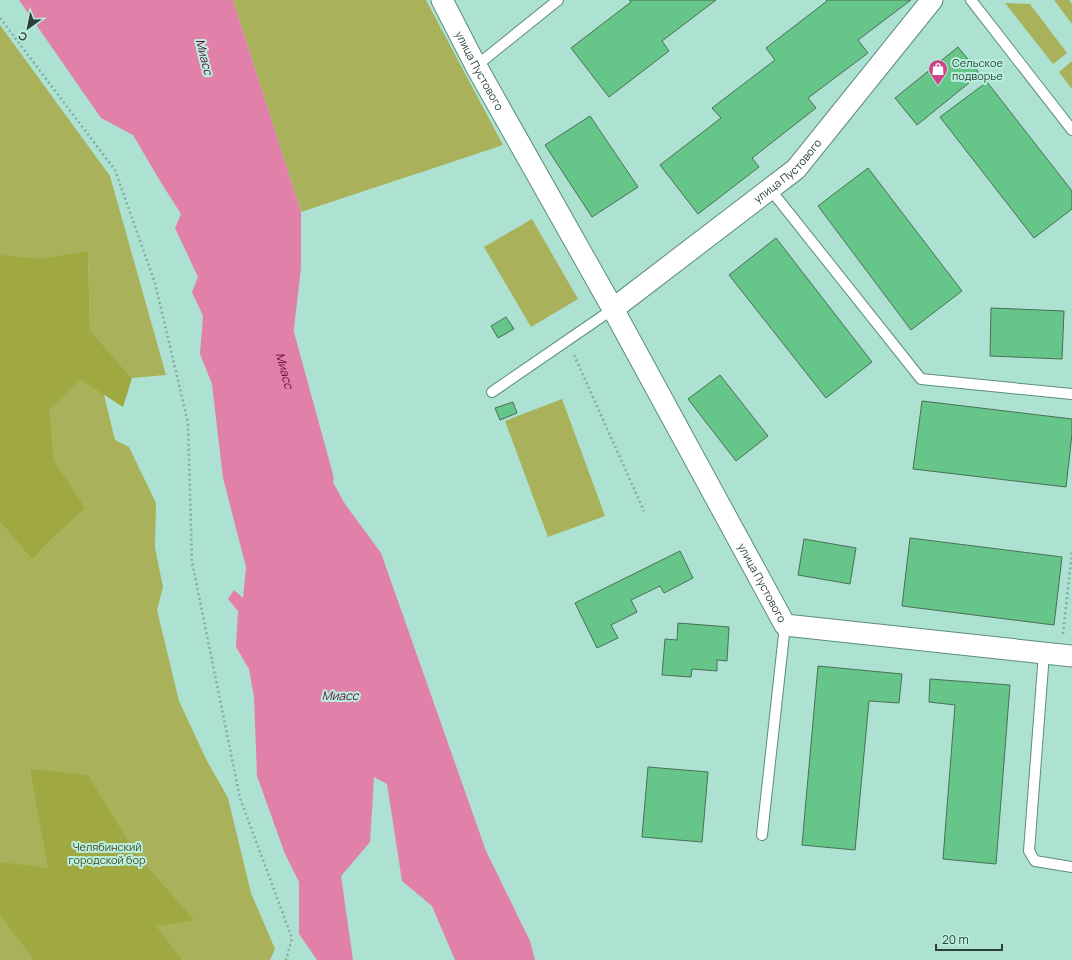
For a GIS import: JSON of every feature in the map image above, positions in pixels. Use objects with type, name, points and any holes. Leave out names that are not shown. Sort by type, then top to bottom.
[{"type":"street","name":"улица Пустового","points":[[442,0],[476,66],[612,309],[785,625],[1059,654]]},
{"type":"street","name":"улица Пустового","points":[[612,309],[796,169],[932,0]]},
{"type":"lane","points":[[476,66],[558,0]]},
{"type":"lane","points":[[971,0],[1072,130]]},
{"type":"lane","points":[[770,189],[922,379],[1072,394]]},
{"type":"lane","points":[[492,392],[612,309]]},
{"type":"lane","points":[[762,835],[785,625]]},
{"type":"lane","points":[[1059,654],[1029,851],[1035,861],[1072,866]]},
{"type":"path","points":[[0,18],[115,170],[155,283],[188,423],[192,562],[240,798],[292,938],[286,960]]},
{"type":"path","points":[[567,340],[644,511]]},
{"type":"path","points":[[1059,654],[1072,552]]},
{"type":"green space","points":[[233,0],[426,0],[503,145],[301,212]]},
{"type":"green space","points":[[1054,0],[1069,0],[1072,4],[1072,24]]},
{"type":"green space","points":[[1005,3],[1030,4],[1067,53],[1053,64]]},
{"type":"green space","name":"Челябинский городской бор","points":[[0,25],[110,176],[166,375],[132,378],[90,330],[88,251],[70,254],[115,440],[129,447],[156,503],[155,548],[163,587],[157,610],[179,701],[206,759],[228,798],[251,893],[275,949],[270,960],[0,960]]},
{"type":"green space","points":[[1072,61],[1072,89],[1059,72]]},
{"type":"green space","points":[[532,219],[578,299],[531,327],[484,247]]},
{"type":"green space","points":[[88,251],[90,330],[132,378],[123,407],[80,379],[49,410],[54,461],[85,508],[51,539],[32,559],[0,521],[0,255],[40,259]]},
{"type":"green space","points":[[562,399],[605,516],[548,537],[505,421]]},
{"type":"green space","points":[[30,769],[88,775],[136,854],[194,920],[156,926],[182,960],[34,960],[0,915],[0,862],[48,868]]},
{"type":"water","name":"Миасс","points":[[19,0],[233,0],[301,212],[301,268],[285,405],[320,459],[345,504],[381,553],[486,851],[530,941],[535,960],[455,960],[432,906],[402,881],[387,784],[374,777],[370,842],[341,876],[353,960],[317,960],[299,934],[299,882],[285,854],[257,776],[254,697],[249,669],[236,647],[238,611],[228,599],[234,590],[243,598],[246,567],[223,478],[212,384],[200,354],[203,316],[192,292],[198,277],[175,228],[181,214],[133,135],[101,118]]},
{"type":"building","points":[[629,0],[716,0],[662,41],[669,51],[609,97],[571,48],[631,2]]},
{"type":"building","points":[[826,0],[911,0],[858,40],[868,53],[808,98],[816,108],[752,158],[759,167],[698,214],[660,165],[721,118],[712,108],[775,60],[766,48],[827,1]]},
{"type":"building","name":"Сельское подворье","points":[[958,47],[980,74],[917,125],[895,98]]},
{"type":"building","points":[[987,82],[1072,191],[1072,209],[1034,238],[940,117]]},
{"type":"building","points":[[590,116],[638,187],[592,217],[545,145]]},
{"type":"building","points":[[868,168],[962,291],[911,330],[818,206]]},
{"type":"building","points":[[776,238],[872,362],[826,398],[729,275]]},
{"type":"building","points":[[991,308],[1064,311],[1062,359],[990,356]]},
{"type":"building","points":[[506,317],[514,329],[498,338],[491,326]]},
{"type":"building","points":[[720,375],[768,436],[736,461],[688,399]]},
{"type":"building","points":[[922,401],[1072,419],[1072,434],[1066,487],[913,469]]},
{"type":"building","points":[[513,402],[517,413],[500,420],[495,408]]},
{"type":"building","points":[[910,538],[1062,557],[1054,625],[902,606]]},
{"type":"building","points":[[804,539],[856,548],[850,584],[798,575]]},
{"type":"building","points":[[680,551],[693,578],[664,593],[660,586],[631,600],[637,612],[611,625],[618,638],[597,648],[575,603]]},
{"type":"building","points":[[678,623],[729,627],[727,661],[717,660],[717,671],[692,669],[691,677],[662,675],[665,639],[677,640]]},
{"type":"building","points":[[818,666],[902,674],[899,703],[869,701],[855,850],[802,845]]},
{"type":"building","points":[[930,679],[1010,685],[996,864],[943,859],[955,705],[929,702]]},
{"type":"building","points":[[648,767],[708,772],[702,842],[642,837]]},
{"type":"waterway","name":"Миасс","points":[[274,333],[314,479]]},
{"type":"place","name":"Сельское подворье","points":[[938,86]]}]
